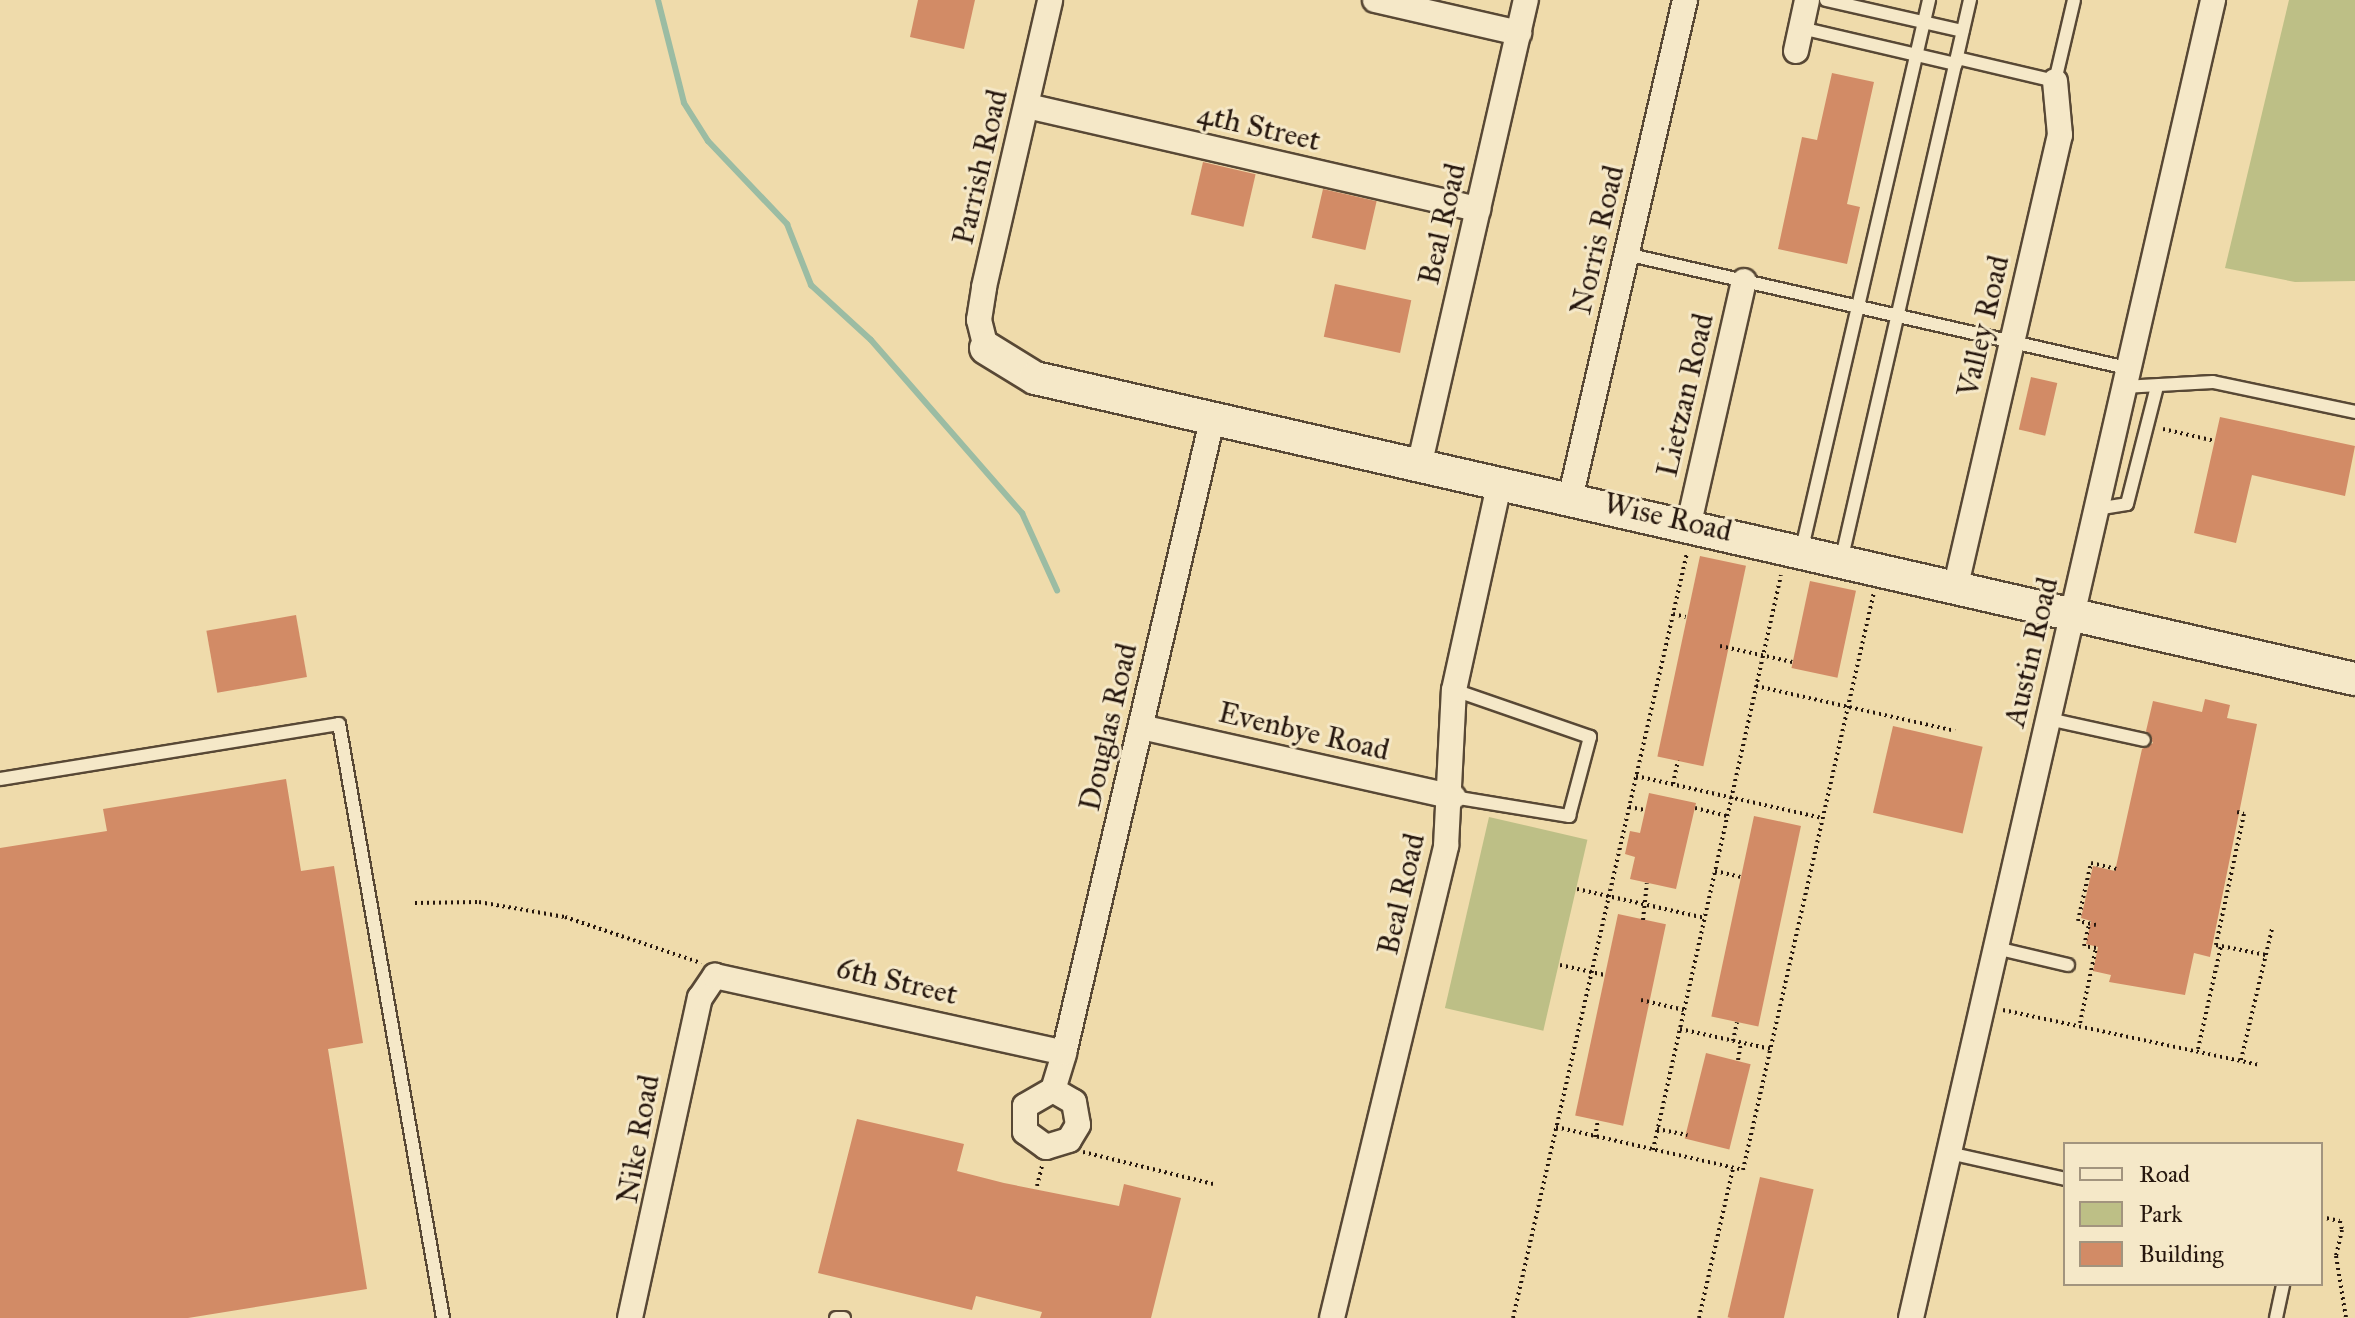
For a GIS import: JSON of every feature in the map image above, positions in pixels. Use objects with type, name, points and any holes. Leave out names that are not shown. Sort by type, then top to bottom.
[{"type":"street","name":"Parrish Road","points":[[986,348],[979,320],[1050,0]]},
{"type":"street","points":[[1375,0],[1519,33]]},
{"type":"street","name":"Beal Road","points":[[1420,462],[1526,0]]},
{"type":"street","name":"Norris Road","points":[[1571,495],[1685,0]]},
{"type":"street","points":[[1798,40],[1807,0]]},
{"type":"street","name":"Austin Road","points":[[1911,1318],[2213,0]]},
{"type":"street","name":"Valley Road","points":[[1956,585],[2060,135],[2055,81]]},
{"type":"street","name":"4th Street","points":[[1027,106],[1478,209]]},
{"type":"street","name":"Lietzan Road","points":[[1691,523],[1744,281]]},
{"type":"street","name":"Wise Road","points":[[986,348],[1035,378],[1795,546],[2355,679]]},
{"type":"street","name":"Douglas Road","points":[[1053,1090],[1213,416]]},
{"type":"street","name":"Beal Road","points":[[1332,1318],[1453,797],[1454,690],[1500,480]]},
{"type":"street","name":"Evenbye Road","points":[[1141,727],[1453,797]]},
{"type":"street","name":"6th Street","points":[[720,975],[1064,1053]]},
{"type":"street","name":"Nike Road","points":[[630,1318],[700,998],[720,975]]},
{"type":"lane","points":[[1826,0],[1963,31]]},
{"type":"lane","points":[[1795,546],[1858,307],[1929,0]]},
{"type":"lane","points":[[1842,557],[1970,0]]},
{"type":"lane","points":[[1798,40],[1956,61],[2055,81],[2074,0]]},
{"type":"lane","points":[[1626,254],[2011,342],[2156,390],[2213,382],[2355,412]]},
{"type":"lane","points":[[2096,509],[2127,504],[2156,390]]},
{"type":"lane","points":[[1453,797],[1569,816],[1590,737],[1454,690]]},
{"type":"lane","points":[[2048,719],[2144,740]]},
{"type":"lane","points":[[0,779],[339,724],[443,1318]]},
{"type":"lane","points":[[1996,948],[2068,965]]},
{"type":"lane","points":[[1949,1153],[2063,1179]]},
{"type":"lane","points":[[2276,1318],[2283,1286]]},
{"type":"lane","points":[[836,1318],[844,1318]]},
{"type":"path","points":[[2155,441],[2159,428],[2215,441]]},
{"type":"path","points":[[1513,1318],[1691,523]]},
{"type":"path","points":[[1653,1150],[1763,656],[1795,546]]},
{"type":"path","points":[[1556,1127],[1743,1170],[1880,566]]},
{"type":"path","points":[[1673,614],[1686,617]]},
{"type":"path","points":[[1720,646],[1792,662]]},
{"type":"path","points":[[1756,686],[1955,731]]},
{"type":"path","points":[[1673,784],[1678,761]]},
{"type":"path","points":[[1636,776],[1823,818]]},
{"type":"path","points":[[1629,807],[1645,810]]},
{"type":"path","points":[[1695,808],[1727,816]]},
{"type":"path","points":[[2198,1050],[2221,946],[2244,814],[2237,812]]},
{"type":"path","points":[[2080,1023],[2096,948],[2084,946],[2092,924],[2078,921],[2091,863],[2116,869]]},
{"type":"path","points":[[1715,871],[1740,877]]},
{"type":"path","points":[[1643,920],[1647,883]]},
{"type":"path","points":[[1577,889],[1705,918]]},
{"type":"path","points":[[415,903],[479,902],[565,917],[658,943],[720,975]]},
{"type":"path","points":[[2241,1060],[2272,929]]},
{"type":"path","points":[[2221,946],[2266,955]]},
{"type":"path","points":[[1560,965],[1605,975]]},
{"type":"path","points":[[1641,1000],[1684,1010]]},
{"type":"path","points":[[2003,1010],[2080,1023],[2260,1065]]},
{"type":"path","points":[[1733,1041],[1737,1022]]},
{"type":"path","points":[[1680,1029],[1771,1049]]},
{"type":"path","points":[[1738,1060],[1741,1043]]},
{"type":"path","points":[[1595,1137],[1598,1120]]},
{"type":"path","points":[[1657,1129],[1687,1135]]},
{"type":"path","points":[[1077,1151],[1213,1184]]},
{"type":"path","points":[[1037,1186],[1045,1156]]},
{"type":"path","points":[[1699,1318],[1733,1168]]},
{"type":"path","points":[[2323,1217],[2340,1221],[2342,1230],[2336,1256],[2346,1318]]},
{"type":"green space","points":[[2289,0],[2355,0],[2355,281],[2295,282],[2225,268]]},
{"type":"green space","points":[[1489,817],[1587,840],[1543,1031],[1445,1008]]},
{"type":"building","points":[[918,0],[975,0],[964,49],[910,37]]},
{"type":"building","points":[[1832,73],[1874,82],[1847,204],[1860,207],[1847,264],[1778,249],[1802,137],[1817,140]]},
{"type":"building","points":[[1203,162],[1256,174],[1243,227],[1191,215]]},
{"type":"building","points":[[1323,189],[1377,201],[1365,250],[1312,238]]},
{"type":"building","points":[[1335,284],[1411,300],[1400,353],[1324,337]]},
{"type":"building","points":[[2031,377],[2057,383],[2045,436],[2019,430]]},
{"type":"building","points":[[2220,417],[2355,446],[2345,496],[2252,475],[2236,543],[2194,533]]},
{"type":"building","points":[[1700,556],[1746,566],[1703,766],[1657,757]]},
{"type":"building","points":[[1810,581],[1856,591],[1837,678],[1791,668]]},
{"type":"building","points":[[296,615],[307,677],[217,693],[206,631]]},
{"type":"building","points":[[2205,699],[2230,705],[2227,718],[2257,724],[2210,957],[2194,953],[2185,995],[2109,982],[2111,975],[2093,971],[2098,947],[2086,944],[2091,921],[2081,918],[2093,866],[2115,871],[2142,749],[2153,743],[2146,731],[2153,701],[2202,712]]},
{"type":"building","points":[[1893,726],[1983,747],[1963,833],[1873,813]]},
{"type":"building","points":[[286,779],[301,871],[334,866],[363,1043],[328,1049],[367,1289],[188,1318],[0,1318],[0,848],[107,831],[103,809]]},
{"type":"building","points":[[1649,793],[1696,803],[1676,889],[1630,879],[1635,857],[1625,854],[1630,831],[1640,833]]},
{"type":"building","points":[[1754,816],[1801,826],[1758,1027],[1711,1017]]},
{"type":"building","points":[[1618,914],[1666,924],[1623,1126],[1575,1115]]},
{"type":"building","points":[[1706,1053],[1751,1064],[1729,1150],[1685,1138]]},
{"type":"building","points":[[857,1119],[964,1144],[957,1171],[1004,1183],[1119,1206],[1124,1184],[1181,1198],[1151,1318],[1040,1318],[1042,1312],[976,1296],[972,1310],[818,1273]]},
{"type":"building","points":[[1760,1177],[1814,1189],[1784,1318],[1728,1317]]},
{"type":"waterway","points":[[658,0],[684,103],[708,141],[787,224],[811,285],[871,340],[1022,513],[1057,590]]}]
